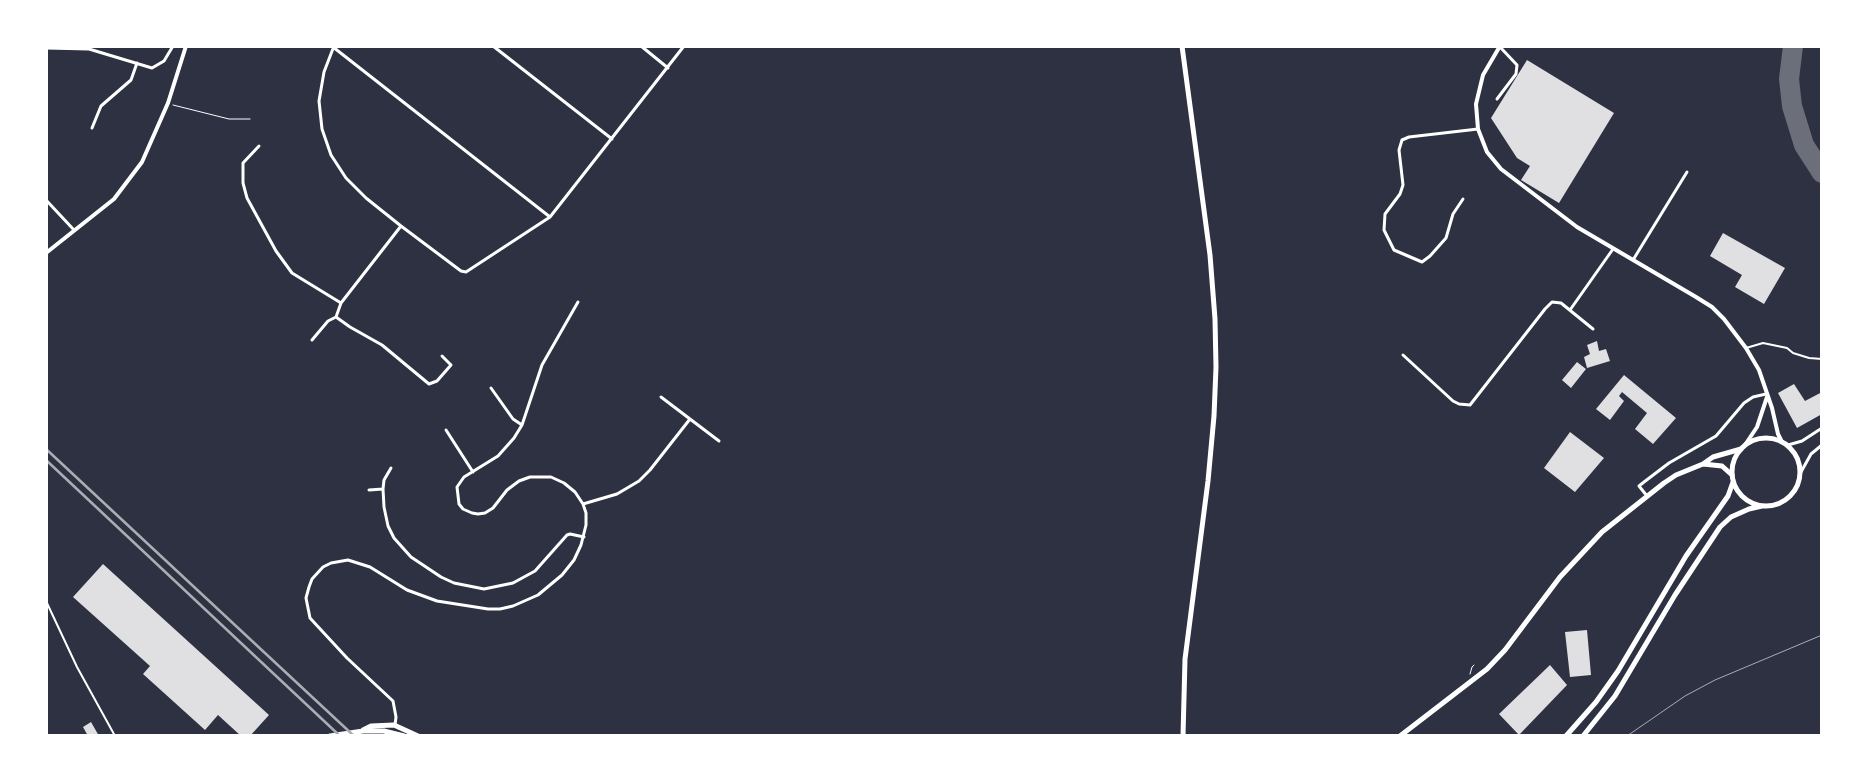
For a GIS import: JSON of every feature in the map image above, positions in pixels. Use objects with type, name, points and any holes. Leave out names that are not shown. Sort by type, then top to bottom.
[{"type":"main road","points":[[1182,46],[1210,255],[1215,319],[1216,367],[1208,481],[1185,659],[1183,736]]},
{"type":"main road","points":[[1400,736],[1487,669],[1505,650],[1560,577],[1602,532],[1647,496],[1676,475],[1703,464],[1713,457],[1743,447],[1756,439],[1763,438],[1788,445],[1799,460],[1801,472],[1799,484],[1791,496],[1778,504],[1749,509],[1731,517],[1720,527],[1675,595],[1616,696],[1583,736]]},
{"type":"main road","points":[[1743,447],[1734,461],[1733,482],[1743,498],[1762,506]]},
{"type":"main road","points":[[1703,464],[1722,466],[1732,475]]},
{"type":"main road","points":[[1566,736],[1596,702],[1618,671],[1686,556],[1728,496],[1733,482]]},
{"type":"main road","points":[[363,731],[371,726],[394,725],[418,736]]},
{"type":"main road","points":[[330,736],[363,731],[384,731],[404,736]]},
{"type":"street","points":[[46,48],[89,50],[152,68],[157,67],[164,61],[173,46]]},
{"type":"street","points":[[46,253],[114,199],[142,162],[168,103],[186,46]]},
{"type":"street","points":[[493,46],[612,139]]},
{"type":"street","points":[[641,46],[668,68]]},
{"type":"street","points":[[550,217],[334,47],[324,72],[319,101],[322,129],[331,155],[346,178],[366,198],[401,226],[466,272],[550,217],[684,46]]},
{"type":"street","points":[[1498,99],[1516,74],[1517,65],[1500,47],[1483,74],[1476,104],[1478,129],[1487,152],[1501,169],[1576,227],[1712,307],[1724,319],[1746,348],[1759,370],[1782,442]]},
{"type":"street","points":[[92,128],[101,106],[131,80],[137,63]]},
{"type":"street","points":[[1463,199],[1453,214],[1446,238],[1422,262],[1394,250],[1384,230],[1385,214],[1400,194],[1403,185],[1399,150],[1402,140],[1409,137],[1478,129]]},
{"type":"street","points":[[259,146],[243,163],[243,183],[248,198],[276,251],[292,273],[341,303]]},
{"type":"street","points":[[1633,261],[1687,172]]},
{"type":"street","points":[[46,200],[74,230]]},
{"type":"street","points":[[312,340],[328,322],[336,317],[341,303],[401,226]]},
{"type":"street","points":[[1570,310],[1613,249]]},
{"type":"street","points":[[394,725],[396,717],[393,701],[347,658],[310,618],[306,598],[312,579],[331,563],[339,561],[357,562],[370,567],[407,590],[437,601],[488,609],[500,609],[525,601],[555,582],[574,560],[584,538],[586,513],[583,504],[575,492],[564,483],[551,477],[540,476],[519,481],[507,490],[493,508],[486,513],[472,514],[463,509],[459,504],[457,487],[464,477],[498,456],[514,438],[522,425],[542,365],[578,302]]},
{"type":"street","points":[[1403,355],[1453,401],[1470,406],[1552,302],[1561,303],[1593,329]]},
{"type":"street","points":[[336,317],[382,345],[430,384],[438,381],[451,365],[442,356]]},
{"type":"street","points":[[491,388],[513,419],[522,425]]},
{"type":"street","points":[[1743,447],[1757,427],[1766,395]]},
{"type":"street","points":[[1647,496],[1639,486],[1669,463],[1716,436],[1744,403],[1753,397],[1766,395]]},
{"type":"street","points":[[661,397],[718,440]]},
{"type":"street","points":[[583,504],[617,494],[639,481],[650,470],[690,418]]},
{"type":"street","points":[[1788,445],[1802,441],[1822,428]]},
{"type":"street","points":[[446,430],[473,472]]},
{"type":"street","points":[[1801,472],[1811,454],[1822,445]]},
{"type":"street","points":[[391,468],[384,480],[383,489],[388,526],[401,547],[419,563],[441,577],[463,586],[484,588],[513,583],[535,571],[567,535],[570,534],[584,538]]},
{"type":"street","points":[[369,490],[383,489]]},
{"type":"lane","points":[[1746,348],[1763,343],[1786,348],[1793,353],[1809,358],[1822,359]]},
{"type":"lane","points":[[46,601],[81,674],[115,736]]},
{"type":"path","points":[[168,103],[229,119],[250,119]]},
{"type":"building","points":[[1527,60],[1614,113],[1559,203],[1521,180],[1530,166],[1517,158],[1491,118]]},
{"type":"building","points":[[1723,233],[1785,268],[1764,304],[1735,287],[1742,275],[1710,256]]},
{"type":"building","points":[[1597,341],[1599,351],[1606,349],[1610,361],[1587,368],[1584,357],[1590,354],[1587,345]]},
{"type":"building","points":[[1577,362],[1586,369],[1571,388],[1562,380]]},
{"type":"building","points":[[1624,375],[1676,418],[1653,444],[1635,429],[1647,413],[1622,392],[1619,396],[1624,401],[1610,420],[1596,409]]},
{"type":"building","points":[[1794,384],[1805,401],[1822,392],[1822,414],[1797,428],[1778,393]]},
{"type":"building","points":[[1570,432],[1604,458],[1575,492],[1544,468]]},
{"type":"building","points":[[103,564],[269,715],[250,736],[241,736],[218,715],[205,730],[143,674],[150,666],[73,597]]},
{"type":"building","points":[[1587,630],[1591,675],[1570,677],[1565,632]]},
{"type":"building","points":[[1550,665],[1567,685],[1519,735],[1499,714]]},
{"type":"building","points":[[91,722],[99,736],[88,736],[83,727]]},
{"type":"taxiway","points":[[1793,46],[1789,79],[1792,106],[1804,145],[1822,173]]},
{"type":"tram line","points":[[1627,736],[1685,696],[1715,680],[1822,635]]},
{"type":"railway","points":[[46,449],[354,736]]},
{"type":"railway","points":[[46,460],[340,736]]}]
